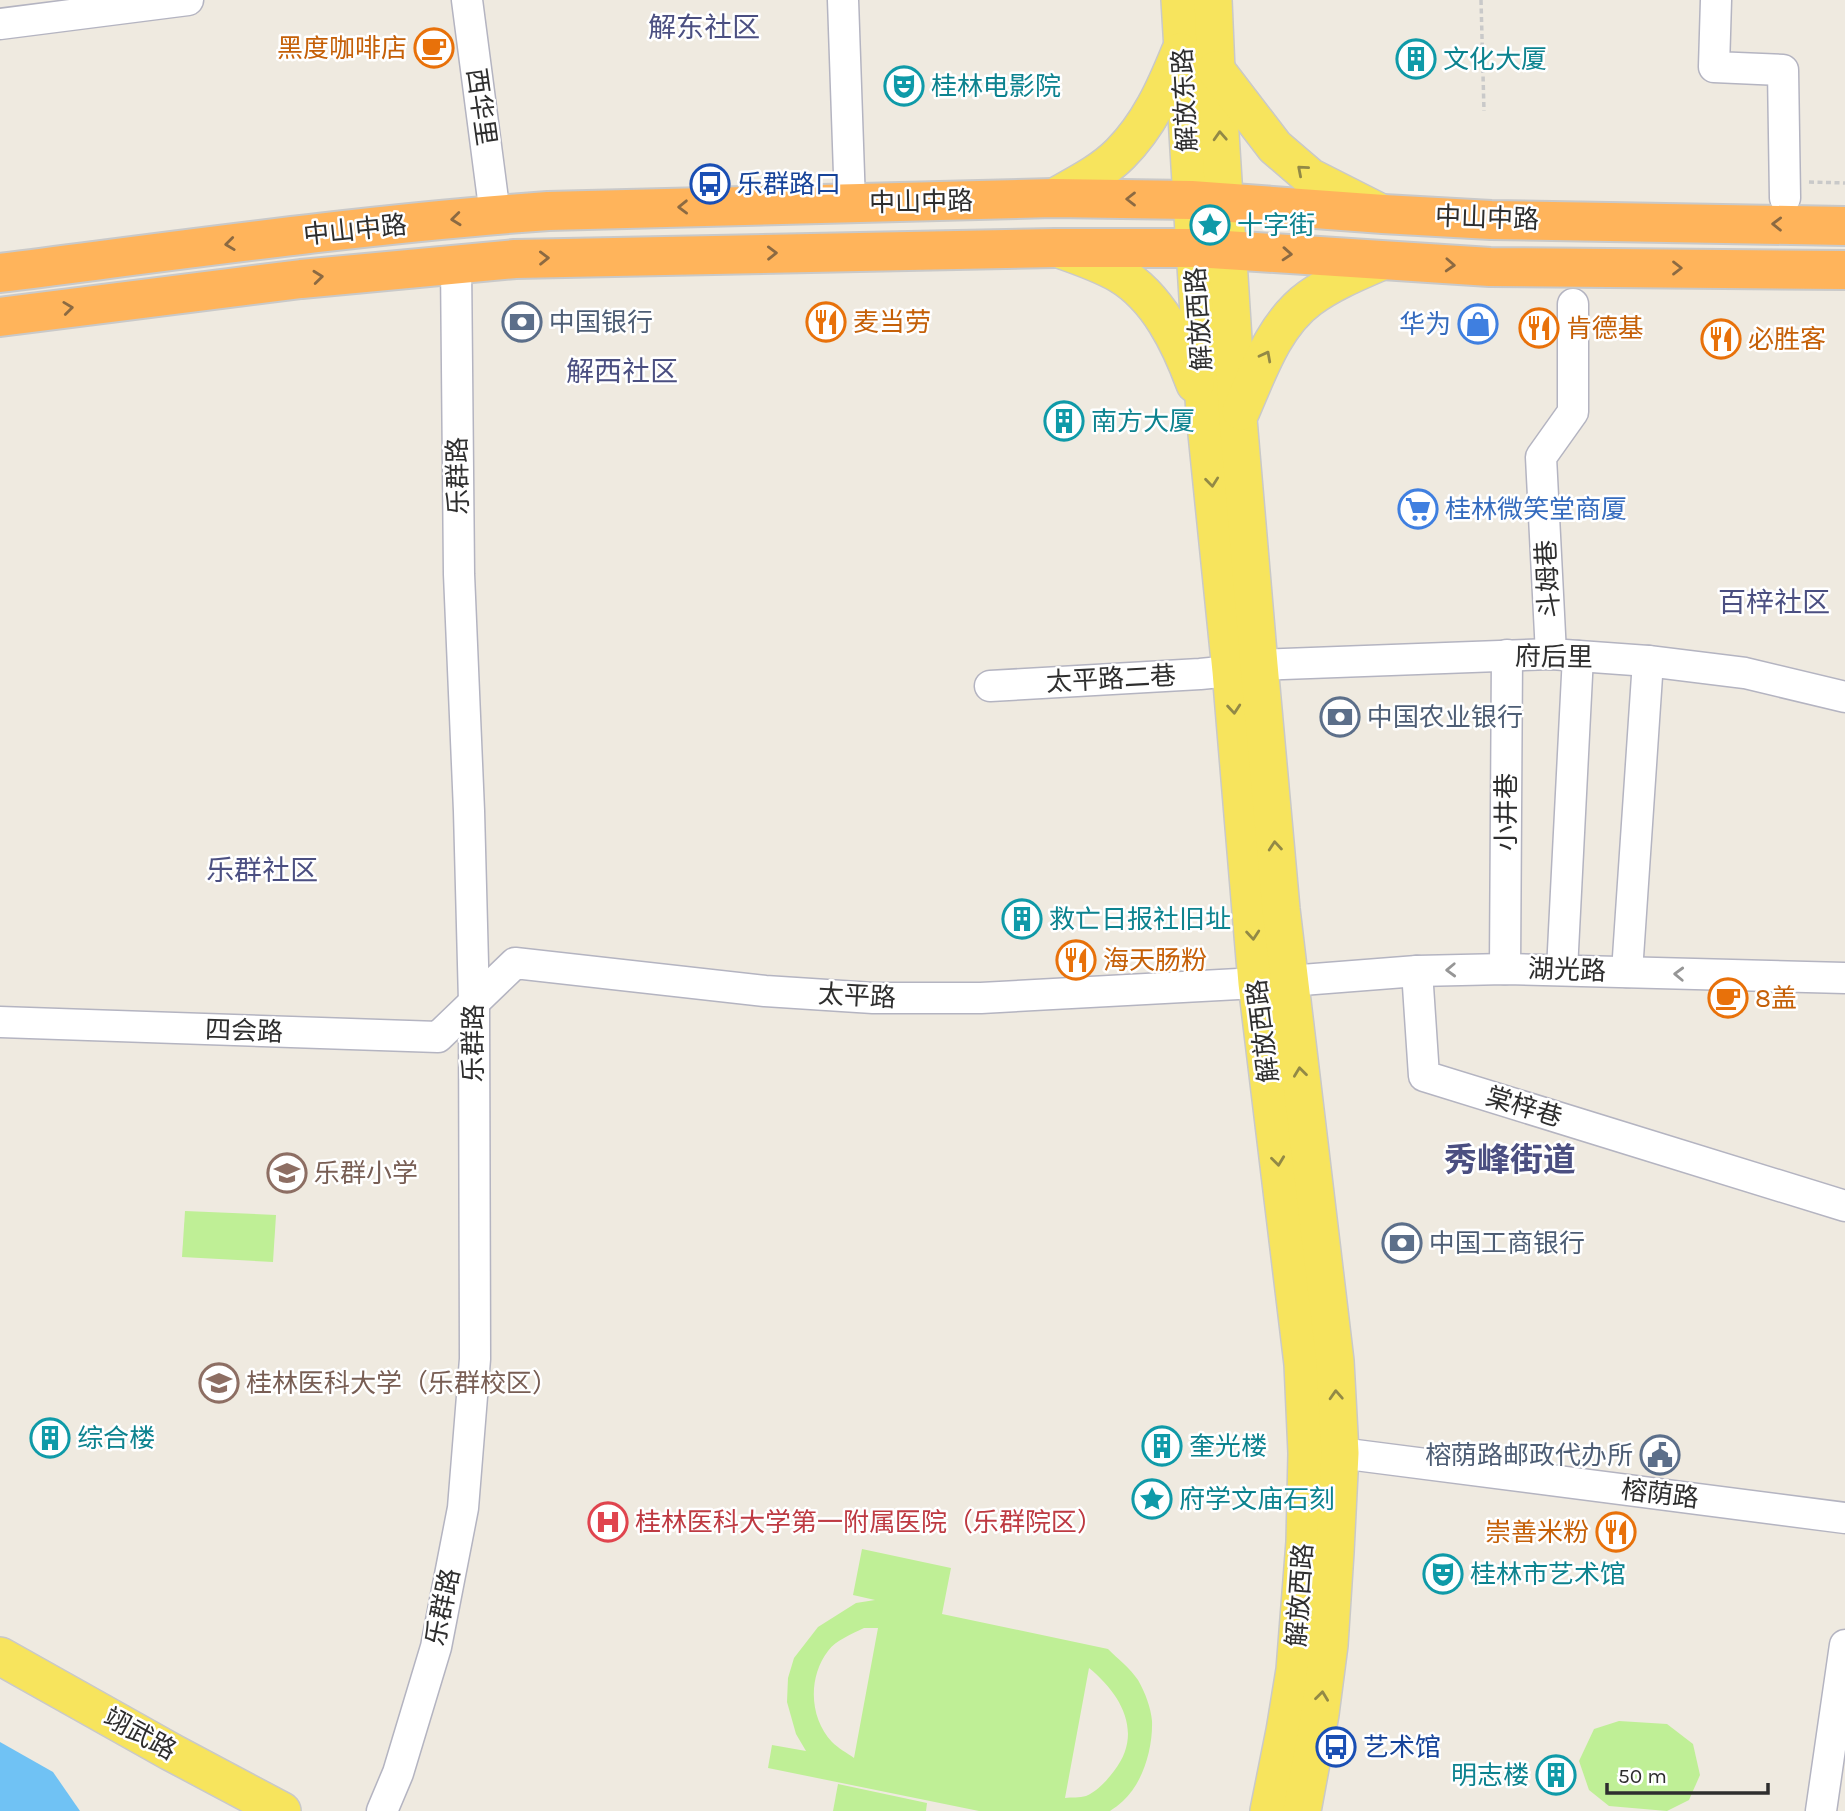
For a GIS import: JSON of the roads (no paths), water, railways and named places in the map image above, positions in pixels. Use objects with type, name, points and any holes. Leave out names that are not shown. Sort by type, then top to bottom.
[{"type":"highway","name":"中山中路","points":[[0,273],[296,236],[495,215],[548,211],[850,203],[1053,198],[1208,201],[1492,220],[1845,226]]},
{"type":"highway","name":"中山中路","points":[[0,317],[301,279],[514,259],[1055,248],[1211,249],[1490,267],[1845,270]]},
{"type":"main road","name":"解放东路","points":[[1180,0],[1182,47],[1208,201]]},
{"type":"main road","name":"解放东路","points":[[1208,201],[1216,70],[1213,0]]},
{"type":"main road","points":[[1053,198],[1091,176],[1119,155],[1145,125],[1166,87],[1182,47]]},
{"type":"main road","points":[[1216,70],[1275,147],[1310,177],[1383,214]]},
{"type":"main road","name":"解放西路","points":[[1208,201],[1221,416],[1245,668],[1281,909],[1273,982],[1335,1361],[1324,1453],[1305,1542],[1295,1670],[1269,1811]]},
{"type":"main road","points":[[1055,248],[1091,260],[1121,275],[1149,298],[1170,327],[1187,363],[1221,416],[1263,360],[1285,321],[1309,298],[1338,280],[1382,261]]},
{"type":"main road","name":"解放西路","points":[[1302,1811],[1320,1714],[1329,1645],[1336,1540],[1324,1453]]},
{"type":"main road","name":"翊武路","points":[[0,1656],[282,1811]]},
{"type":"street","points":[[0,24],[188,0]]},
{"type":"street","name":"西华里","points":[[467,0],[495,215]]},
{"type":"street","points":[[843,0],[850,203]]},
{"type":"street","points":[[1716,0],[1714,67],[1783,70],[1795,190]]},
{"type":"street","name":"乐群路","points":[[382,1811],[398,1773],[436,1647],[463,1508],[475,1359],[474,1002],[459,574],[456,263]]},
{"type":"street","name":"斗姆巷","points":[[1562,970],[1565,655],[1541,457],[1573,412],[1573,304]]},
{"type":"street","name":"府后里","points":[[1245,668],[1507,655],[1565,655],[1745,673],[1845,697]]},
{"type":"street","name":"小井巷","points":[[1505,969],[1507,655]]},
{"type":"street","points":[[1627,972],[1648,662]]},
{"type":"street","name":"太平路二巷","points":[[990,686],[1186,675],[1245,668]]},
{"type":"street","name":"太平路","points":[[474,1002],[515,963],[765,990],[873,998],[995,997],[1273,982]]},
{"type":"street","name":"湖光路","points":[[1273,982],[1417,971],[1505,969],[1845,978]]},
{"type":"street","name":"棠梓巷","points":[[1417,971],[1424,1076],[1845,1206]]},
{"type":"street","name":"四会路","points":[[0,1022],[439,1037],[474,1002]]},
{"type":"street","name":"榕荫路","points":[[1324,1453],[1845,1518]]},
{"type":"street","points":[[1821,1811],[1845,1645]]},
{"type":"water","points":[[0,1742],[53,1772],[80,1811],[0,1811]]},
{"type":"place","name":"黑度咖啡店","points":[[434,48]]},
{"type":"place","name":"文化大厦","points":[[1416,59]]},
{"type":"place","name":"桂林电影院","points":[[904,86]]},
{"type":"place","name":"乐群路口","points":[[710,184]]},
{"type":"place","name":"十字街","points":[[1210,225]]},
{"type":"place","name":"中国银行","points":[[522,322]]},
{"type":"place","name":"麦当劳","points":[[826,322]]},
{"type":"place","name":"华为","points":[[1478,324]]},
{"type":"place","name":"肯德基","points":[[1539,328]]},
{"type":"place","name":"必胜客","points":[[1721,339]]},
{"type":"place","name":"南方大厦","points":[[1064,421]]},
{"type":"place","name":"桂林微笑堂商厦","points":[[1418,509]]},
{"type":"place","name":"中国农业银行","points":[[1340,717]]},
{"type":"place","name":"救亡日报社旧址","points":[[1022,919]]},
{"type":"place","name":"海天肠粉","points":[[1076,960]]},
{"type":"place","name":"8盖","points":[[1728,998]]},
{"type":"place","name":"乐群小学","points":[[287,1173]]},
{"type":"place","name":"中国工商银行","points":[[1402,1243]]},
{"type":"place","name":"桂林医科大学（乐群校区）","points":[[219,1383]]},
{"type":"place","name":"综合楼","points":[[50,1438]]},
{"type":"place","name":"奎光楼","points":[[1162,1446]]},
{"type":"place","name":"榕荫路邮政代办所","points":[[1660,1455]]},
{"type":"place","name":"府学文庙石刻","points":[[1152,1499]]},
{"type":"place","name":"桂林医科大学第一附属医院（乐群院区）","points":[[608,1522]]},
{"type":"place","name":"崇善米粉","points":[[1616,1532]]},
{"type":"place","name":"桂林市艺术馆","points":[[1443,1574]]},
{"type":"place","name":"艺术馆","points":[[1336,1747]]},
{"type":"place","name":"明志楼","points":[[1556,1775]]},
{"type":"district","name":"解东社区","points":[[704,27]]},
{"type":"district","name":"解西社区","points":[[622,371]]},
{"type":"district","name":"百梓社区","points":[[1774,602]]},
{"type":"district","name":"乐群社区","points":[[262,870]]},
{"type":"district","name":"秀峰街道","points":[[1510,1160]]}]
